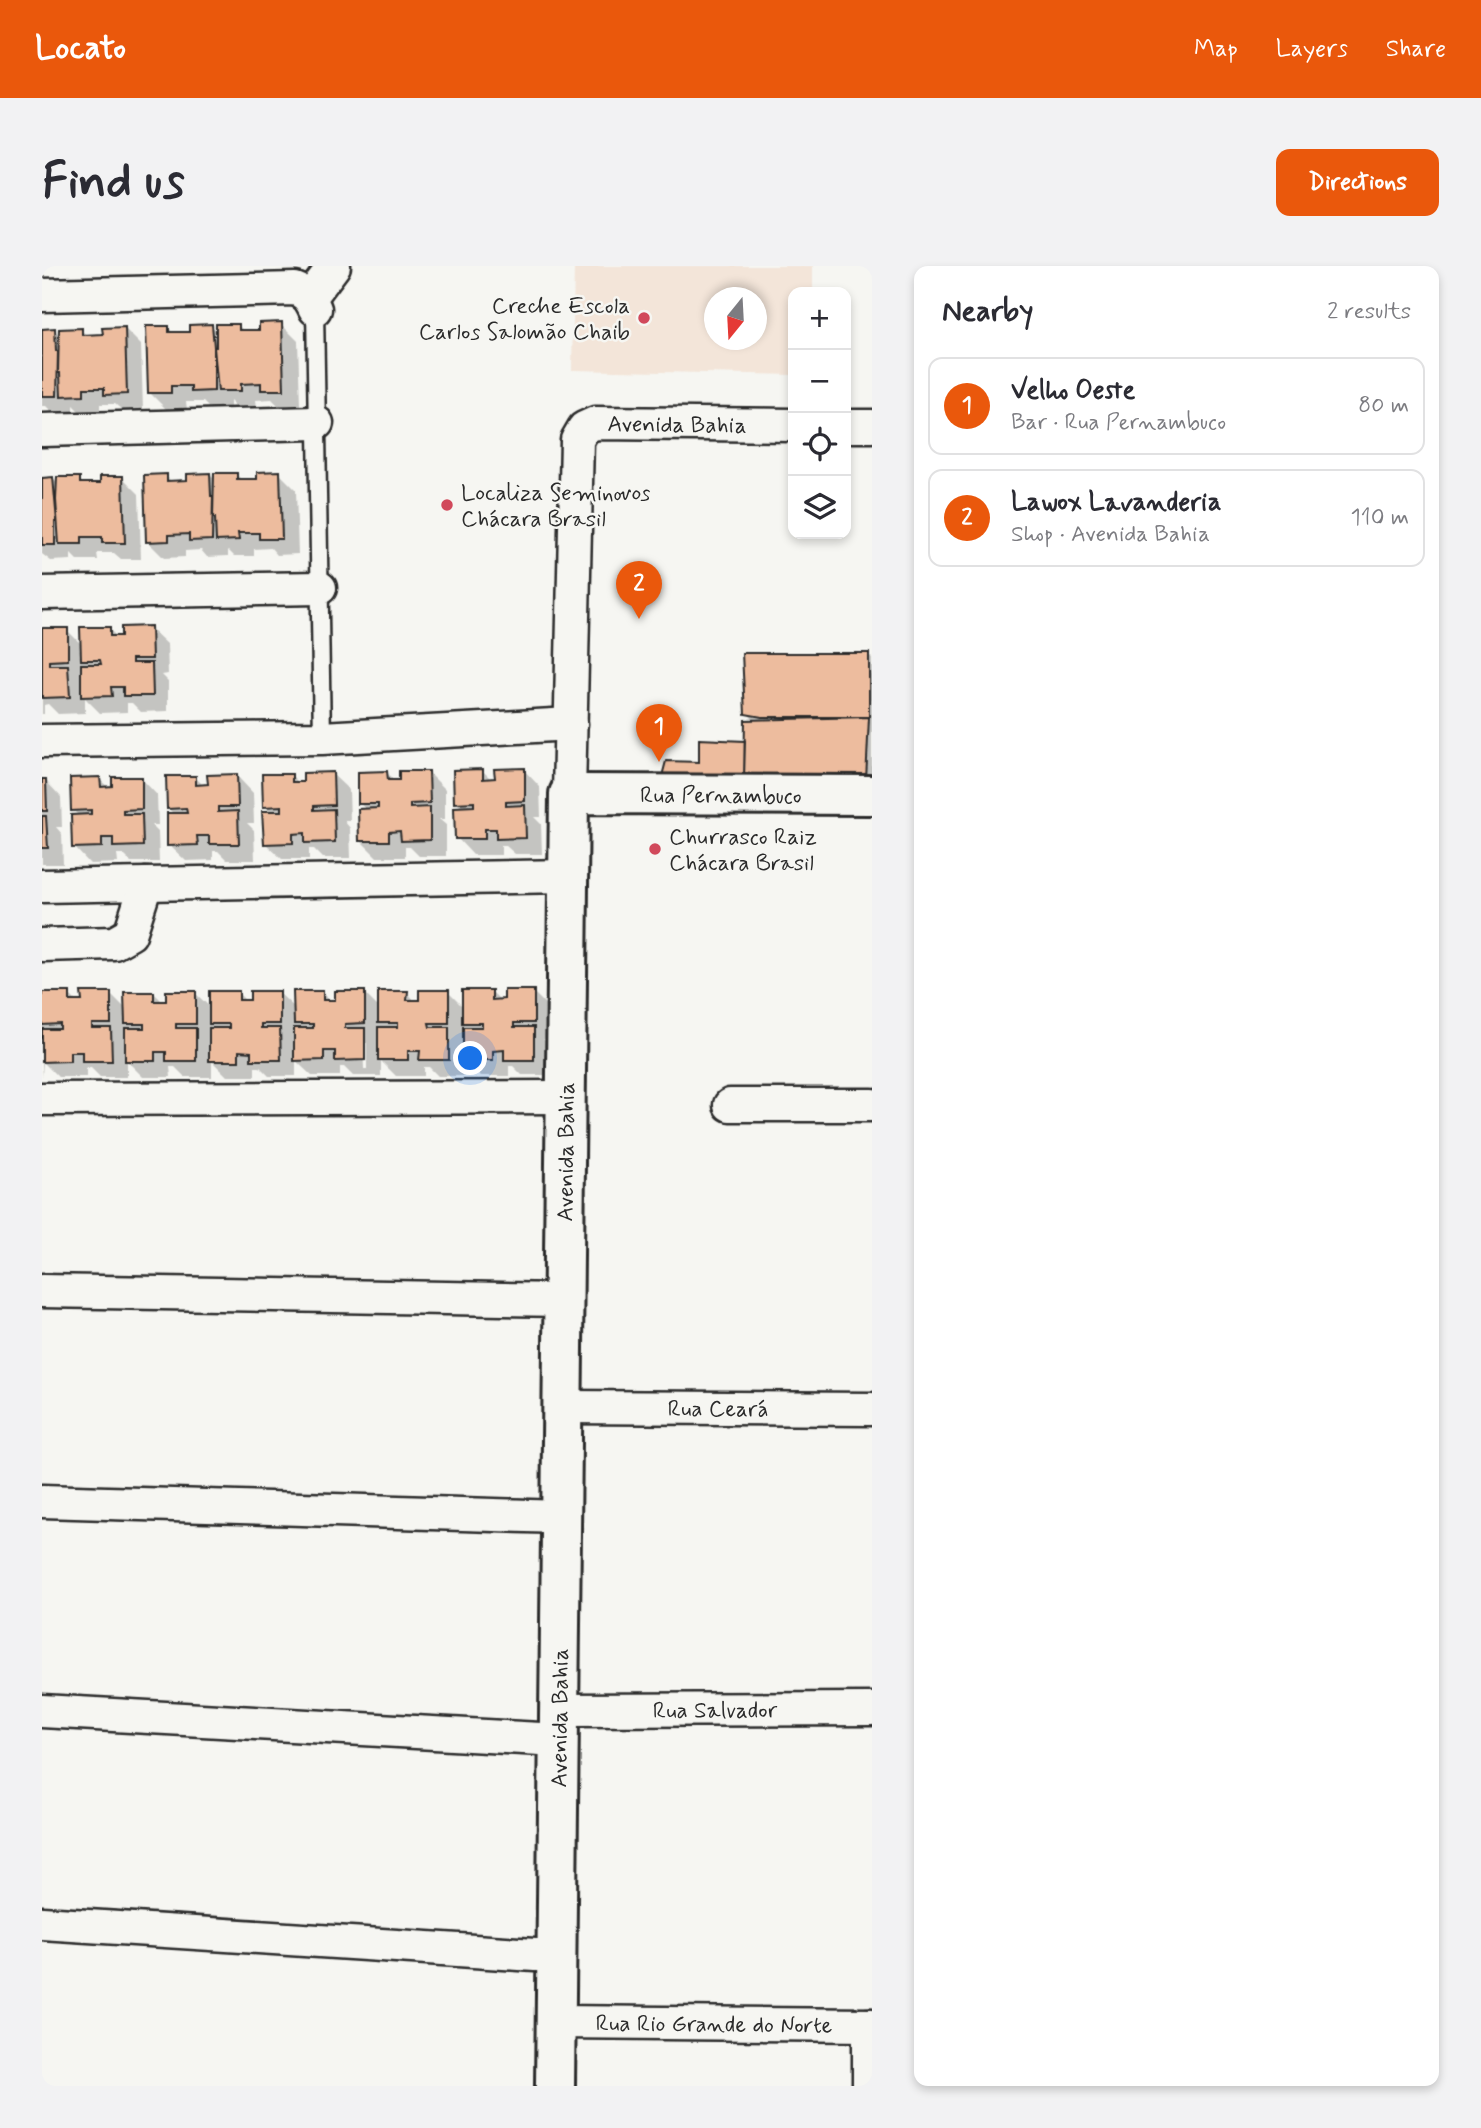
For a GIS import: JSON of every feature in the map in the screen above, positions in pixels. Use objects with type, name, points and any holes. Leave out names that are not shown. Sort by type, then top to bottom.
[{"type":"street","points":[[42,295],[116,279],[295,289],[304,292],[313,304],[334,266]]},
{"type":"street","points":[[42,430],[302,423]]},
{"type":"street","name":"Avenida Bahia","points":[[555,2086],[556,2022],[546,1955],[552,1729],[549,1516],[562,1407],[552,1300],[556,876],[569,794],[578,440],[584,428],[595,423],[788,425]]},
{"type":"street","points":[[851,426],[872,426]]},
{"type":"street","points":[[42,593],[320,588]]},
{"type":"street","points":[[42,741],[322,738],[571,724]]},
{"type":"street","name":"Rua Pernambuco","points":[[569,794],[872,795]]},
{"type":"street","points":[[42,886],[556,876]]},
{"type":"street","points":[[42,945],[114,943],[123,939],[130,934],[146,884]]},
{"type":"street","points":[[42,1099],[555,1097]]},
{"type":"street","points":[[730,1105],[872,1105]]},
{"type":"street","points":[[42,1291],[552,1300]]},
{"type":"street","name":"Rua Ceará","points":[[562,1407],[872,1409]]},
{"type":"street","points":[[42,1501],[549,1516]]},
{"type":"street","name":"Rua Salvador","points":[[42,1711],[552,1729],[872,1709]]},
{"type":"street","points":[[42,1923],[546,1955]]},
{"type":"street","name":"Rua Rio Grande do Norte","points":[[556,2022],[871,2025]]},
{"type":"street","points":[[869,2086],[871,2025]]},
{"type":"lane","points":[[313,304],[302,423],[320,588],[322,738]]},
{"type":"shaded area","name":"Creche Escola Carlos Salomão Chaib","points":[[574,266],[813,266],[813,287],[788,287],[788,375],[572,370]]},
{"type":"building","points":[[282,322],[284,390],[261,390],[261,383],[241,384],[241,391],[218,391],[214,347],[216,324],[239,324],[239,330],[259,330],[259,323]]},
{"type":"building","points":[[212,324],[214,391],[191,392],[191,386],[171,386],[171,393],[148,393],[146,326],[169,326],[169,332],[189,332],[189,325]]},
{"type":"building","points":[[125,327],[127,394],[104,395],[104,388],[84,388],[84,395],[61,396],[58,373],[59,329],[82,328],[82,335],[103,334],[102,328]]},
{"type":"building","points":[[55,328],[58,351],[57,396],[42,396],[42,329]]},
{"type":"building","points":[[280,471],[282,539],[259,539],[259,533],[238,533],[239,540],[216,541],[213,518],[214,473],[237,473],[237,479],[257,479],[257,472]]},
{"type":"building","points":[[210,473],[213,496],[212,540],[189,541],[189,534],[169,535],[169,541],[146,542],[144,475],[167,474],[167,481],[187,480],[187,474]]},
{"type":"building","points":[[100,476],[123,476],[125,543],[102,543],[102,537],[82,537],[82,544],[59,544],[57,477],[80,477],[80,483],[100,483]]},
{"type":"building","points":[[53,477],[57,522],[55,545],[42,545],[42,478]]},
{"type":"building","points":[[151,626],[152,659],[132,659],[132,663],[152,663],[153,696],[123,696],[123,687],[111,687],[112,696],[81,697],[81,664],[101,664],[100,660],[81,660],[80,627],[110,627],[110,636],[121,636],[121,627]]},
{"type":"building","points":[[42,628],[68,628],[68,660],[49,661],[49,665],[68,665],[70,697],[42,698]]},
{"type":"building","points":[[742,653],[869,653],[869,717],[762,717],[745,714]]},
{"type":"building","points":[[869,717],[866,781],[744,779],[745,720]]},
{"type":"building","points":[[699,739],[745,741],[744,779],[661,780],[666,761],[699,762]]},
{"type":"building","points":[[525,768],[525,801],[506,802],[506,806],[525,805],[526,838],[496,839],[496,829],[485,829],[485,839],[455,839],[454,807],[474,806],[474,802],[454,803],[453,770],[483,769],[483,779],[495,778],[494,769]]},
{"type":"building","points":[[387,771],[388,780],[399,780],[399,771],[429,771],[430,803],[410,804],[410,808],[430,807],[430,840],[401,841],[400,831],[389,832],[389,841],[359,841],[358,809],[378,808],[378,804],[358,804],[358,772]]},
{"type":"building","points":[[333,772],[334,805],[314,806],[314,810],[334,809],[335,842],[305,843],[305,833],[293,834],[293,843],[264,844],[262,811],[282,811],[282,806],[263,807],[262,774],[292,774],[292,782],[303,782],[303,773]]},
{"type":"building","points":[[237,774],[238,807],[218,807],[218,812],[238,811],[239,844],[209,844],[209,836],[197,836],[198,845],[167,846],[167,813],[187,813],[186,808],[167,809],[166,776],[196,776],[196,785],[208,784],[207,775]]},
{"type":"building","points":[[100,777],[101,787],[112,786],[112,777],[142,777],[142,809],[123,810],[123,814],[142,814],[143,846],[113,847],[113,838],[102,838],[102,847],[72,848],[71,815],[91,814],[91,810],[71,811],[70,778]]},
{"type":"building","points":[[42,779],[46,779],[47,811],[42,811]]},
{"type":"building","points":[[42,816],[46,816],[48,848],[42,848]]},
{"type":"building","points":[[419,990],[449,990],[449,1023],[429,1023],[430,1027],[449,1027],[449,1060],[419,1060],[420,1051],[408,1051],[408,1060],[378,1060],[378,1027],[398,1027],[398,1023],[378,1023],[378,991],[408,991],[407,1000],[419,1000]]},
{"type":"building","points":[[462,990],[492,990],[492,1000],[504,999],[504,990],[534,990],[534,1023],[514,1023],[514,1027],[534,1027],[534,1060],[504,1060],[504,1050],[493,1051],[493,1060],[463,1060],[463,1027],[482,1027],[482,1023],[462,1023]]},
{"type":"building","points":[[166,991],[196,991],[196,1024],[176,1024],[176,1028],[196,1028],[196,1061],[166,1061],[166,1052],[155,1052],[155,1061],[125,1061],[125,1028],[144,1028],[144,1024],[125,1024],[124,992],[154,992],[154,1001],[166,1001]]},
{"type":"building","points":[[209,991],[239,991],[239,1000],[250,1000],[250,991],[280,991],[280,1024],[261,1024],[261,1028],[280,1028],[281,1060],[251,1060],[251,1052],[239,1051],[239,1061],[209,1061],[209,1028],[229,1028],[229,1024],[209,1024]]},
{"type":"building","points":[[293,991],[323,991],[323,1000],[335,1000],[335,991],[365,991],[365,1023],[345,1024],[345,1028],[365,1028],[365,1060],[335,1061],[335,1051],[324,1051],[324,1060],[294,1061],[294,1028],[313,1028],[313,1024],[294,1024]]},
{"type":"building","points":[[42,992],[70,992],[70,1001],[82,1001],[81,992],[111,992],[111,1024],[92,1024],[92,1028],[111,1028],[112,1061],[82,1061],[82,1052],[70,1052],[70,1061],[42,1062],[42,1029],[60,1029],[60,1024],[42,1025]]},
{"type":"place","name":"Creche Escola Carlos Salomão Chaib","points":[[644,318]]},
{"type":"place","name":"Localiza Seminovos Chácara Brasil","points":[[447,505]]},
{"type":"place","name":"Lawox Lavanderia","points":[[639,619]]},
{"type":"place","name":"Velho Oeste","points":[[659,762]]},
{"type":"place","name":"Churrasco Raiz Chácara Brasil","points":[[655,849]]}]
